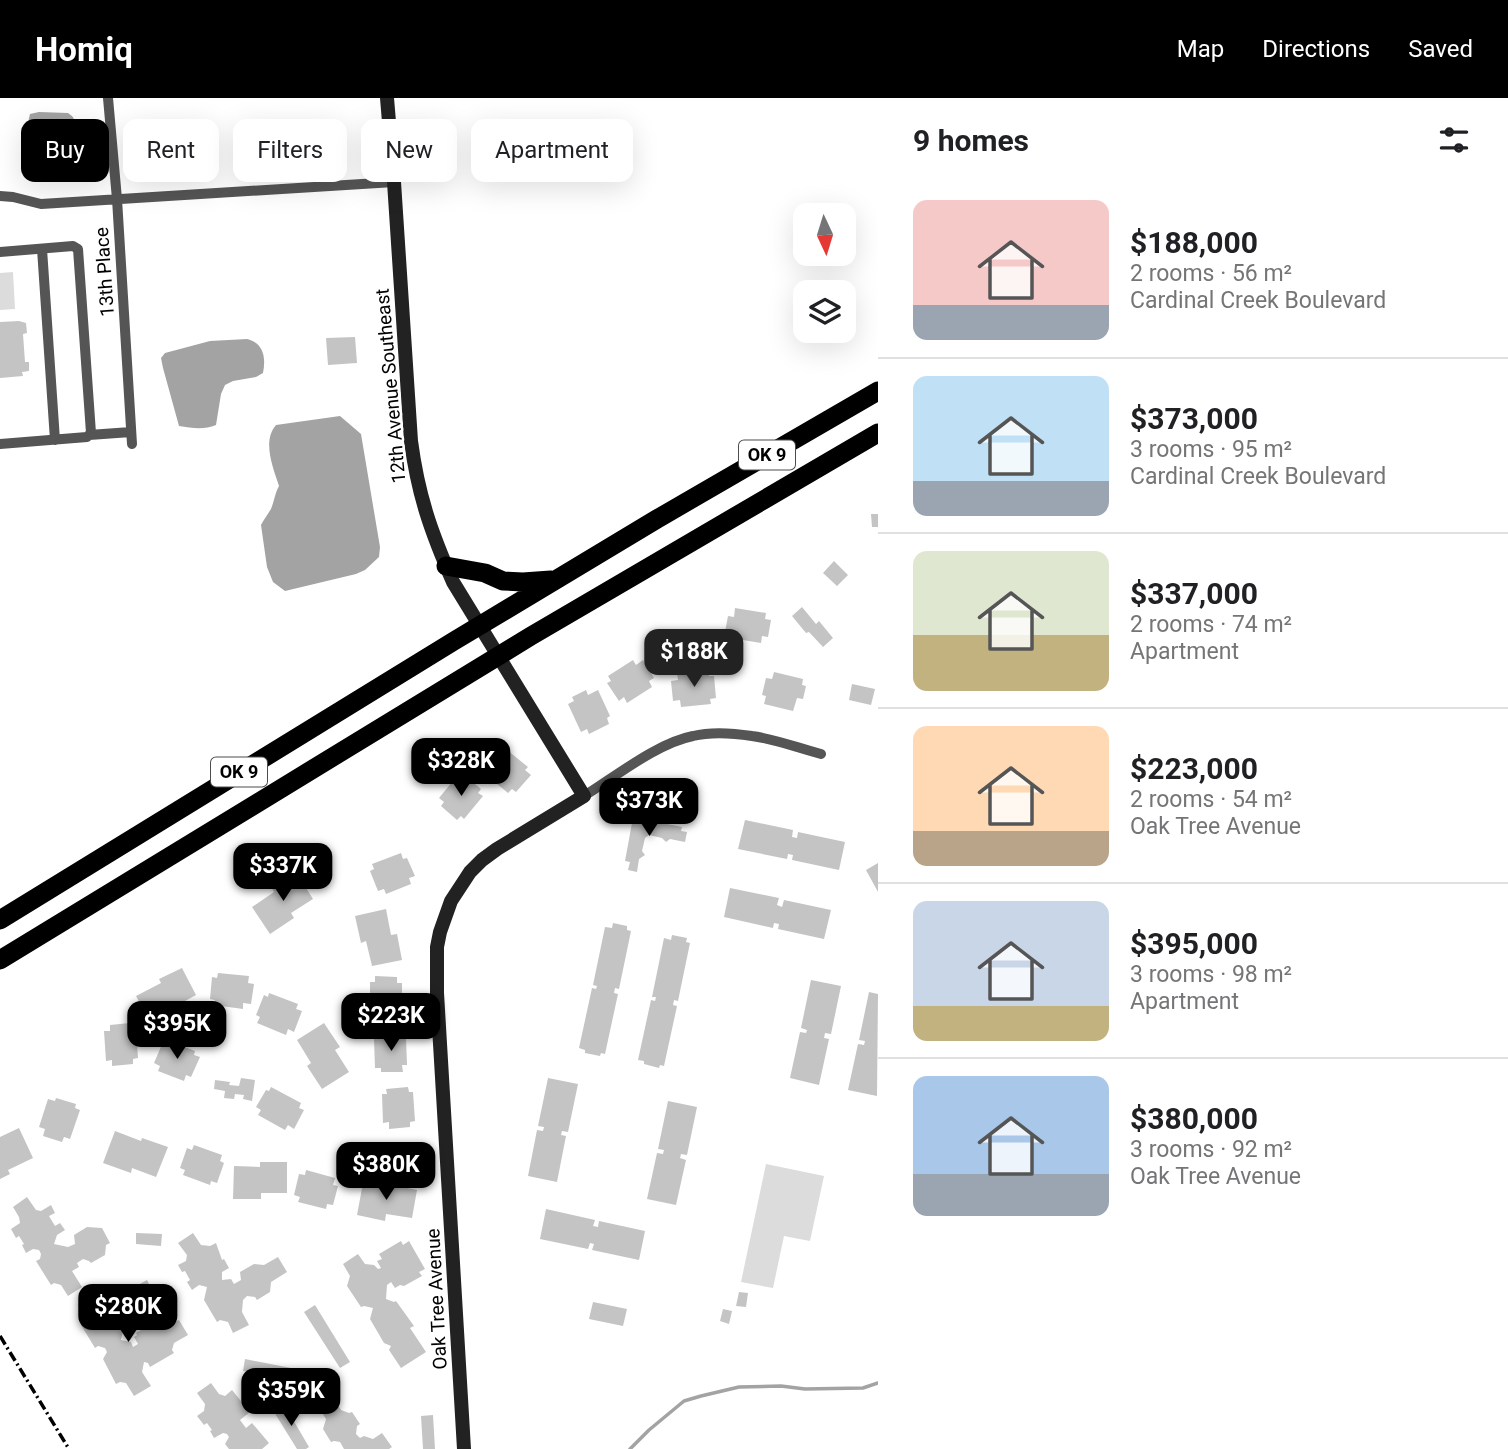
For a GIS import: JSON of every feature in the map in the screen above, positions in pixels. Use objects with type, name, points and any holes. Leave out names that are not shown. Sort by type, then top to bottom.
[{"type":"highway","name":"OK 9","points":[[0,920],[479,625],[878,391]]},
{"type":"highway","name":"OK 9","points":[[0,960],[498,657],[878,433]]},
{"type":"highway","points":[[446,566],[485,573],[503,581],[556,580]]},
{"type":"street","name":"13th Place","points":[[108,98],[132,444]]},
{"type":"street","name":"12th Avenue Southeast","points":[[387,98],[389,119]]},
{"type":"street","points":[[0,197],[13,197],[41,204],[379,182]]},
{"type":"street","name":"12th Avenue Southeast","points":[[394,182],[411,441],[422,505],[453,582],[584,796]]},
{"type":"street","points":[[0,252],[73,246],[78,249],[91,433],[89,435]]},
{"type":"street","points":[[42,248],[55,440]]},
{"type":"street","points":[[0,444],[131,432]]},
{"type":"street","points":[[584,796],[656,751],[692,736],[717,733],[756,736],[821,754]]},
{"type":"street","name":"Oak Tree Avenue","points":[[464,1449],[437,993],[437,947],[451,901],[470,872],[497,849],[584,796]]},
{"type":"shaded area","points":[[68,113],[74,119],[29,119],[30,114]]},
{"type":"shaded area","points":[[13,272],[15,309],[0,310],[0,273]]},
{"type":"shaded area","points":[[247,339],[257,344],[262,352],[263,373],[225,385],[216,425],[202,428],[179,426],[161,358],[165,353],[210,341]]},
{"type":"shaded area","points":[[340,416],[361,434],[380,547],[379,557],[365,570],[356,574],[285,591],[273,582],[267,567],[261,525],[271,509],[279,486],[270,455],[272,431],[276,425]]},
{"type":"shaded area","points":[[766,1164],[824,1176],[810,1241],[784,1236],[773,1288],[741,1282]]},
{"type":"building","points":[[0,322],[26,323],[27,333],[23,334],[25,362],[29,362],[29,371],[22,372],[23,376],[0,378]]},
{"type":"building","points":[[355,337],[357,363],[328,365],[326,338]]},
{"type":"building","points":[[871,514],[878,514],[878,527],[872,527]]},
{"type":"building","points":[[834,561],[848,575],[837,586],[823,573]]},
{"type":"building","points":[[802,607],[816,624],[819,621],[833,638],[823,647],[809,632],[806,633],[792,616]]},
{"type":"building","points":[[735,608],[766,613],[765,619],[771,620],[768,637],[762,636],[761,643],[731,638],[731,633],[725,632],[728,616],[734,617]]},
{"type":"building","points":[[633,660],[636,665],[643,660],[654,678],[649,681],[652,687],[627,703],[624,697],[619,701],[607,683],[611,681],[608,676]]},
{"type":"building","points":[[708,671],[709,676],[714,676],[716,698],[710,699],[711,704],[681,707],[680,700],[673,701],[671,681],[678,680],[677,673]]},
{"type":"building","points":[[774,672],[803,679],[802,685],[806,686],[803,699],[797,698],[793,711],[764,704],[766,696],[762,695],[766,678],[772,679]]},
{"type":"building","points":[[852,684],[875,689],[871,705],[849,700]]},
{"type":"building","points":[[586,690],[588,695],[598,690],[610,716],[607,718],[609,724],[589,734],[587,729],[581,732],[568,704],[574,701],[572,697]]},
{"type":"building","points":[[499,750],[504,753],[507,750],[528,767],[525,770],[531,775],[516,792],[512,789],[508,793],[485,774],[490,768],[486,765]]},
{"type":"building","points":[[457,776],[461,780],[465,776],[481,789],[478,793],[483,796],[464,819],[461,816],[457,820],[441,806],[444,802],[439,798]]},
{"type":"building","points":[[642,819],[682,827],[681,831],[687,832],[685,842],[670,839],[666,842],[662,838],[649,835],[645,838],[642,851],[645,855],[639,859],[637,872],[628,870],[630,862],[625,861],[632,823]]},
{"type":"building","points":[[745,820],[793,830],[792,837],[797,838],[798,832],[845,842],[839,870],[792,860],[793,855],[788,854],[787,859],[738,849]]},
{"type":"building","points":[[401,853],[403,859],[407,858],[415,876],[409,878],[411,884],[386,894],[384,889],[378,891],[370,871],[374,869],[372,864]]},
{"type":"building","points":[[878,863],[878,892],[866,870]]},
{"type":"building","points":[[296,872],[313,899],[291,913],[294,918],[270,934],[252,907],[274,892],[272,888]]},
{"type":"building","points":[[730,888],[779,898],[777,905],[782,907],[784,900],[831,910],[824,939],[778,929],[779,924],[774,923],[773,928],[724,917]]},
{"type":"building","points":[[386,909],[391,935],[397,934],[402,960],[372,966],[366,941],[361,943],[355,916]]},
{"type":"building","points":[[613,923],[627,926],[627,930],[631,931],[619,989],[615,988],[614,993],[618,994],[605,1054],[601,1053],[600,1056],[585,1053],[585,1050],[579,1048],[592,988],[596,989],[597,986],[593,985],[605,927],[612,928]]},
{"type":"building","points":[[672,935],[687,938],[686,942],[690,943],[678,1001],[674,1000],[673,1005],[677,1006],[664,1066],[660,1065],[659,1068],[638,1060],[651,1000],[655,1001],[656,997],[652,997],[664,938],[671,940]]},
{"type":"building","points":[[182,968],[196,995],[174,1007],[177,1012],[152,1026],[136,996],[161,983],[159,979]]},
{"type":"building","points":[[218,973],[249,976],[248,983],[254,984],[251,1004],[243,1003],[243,1009],[214,1005],[215,1000],[210,999],[212,977],[217,978]]},
{"type":"building","points":[[375,976],[397,977],[397,983],[402,983],[402,1011],[397,1011],[397,1017],[375,1016],[376,1011],[370,1011],[370,982],[375,982]]},
{"type":"building","points":[[811,980],[841,986],[831,1034],[825,1033],[824,1038],[829,1039],[819,1085],[790,1078],[800,1032],[806,1033],[807,1030],[801,1028]]},
{"type":"building","points":[[869,992],[878,994],[877,1096],[848,1090],[858,1044],[864,1045],[865,1041],[859,1040]]},
{"type":"building","points":[[269,993],[298,1004],[296,1009],[302,1011],[294,1032],[288,1029],[286,1035],[257,1023],[260,1017],[256,1015],[264,995],[268,997]]},
{"type":"building","points":[[130,1023],[131,1031],[136,1030],[138,1058],[133,1059],[133,1064],[112,1066],[112,1060],[106,1061],[104,1031],[110,1031],[110,1025]]},
{"type":"building","points":[[324,1023],[340,1047],[335,1050],[349,1072],[322,1089],[307,1066],[311,1063],[297,1040]]},
{"type":"building","points":[[401,1033],[402,1038],[406,1038],[407,1065],[402,1065],[403,1072],[381,1072],[381,1068],[375,1068],[374,1039],[380,1039],[380,1034]]},
{"type":"building","points":[[169,1041],[195,1051],[194,1055],[200,1057],[191,1077],[186,1075],[184,1081],[158,1071],[160,1066],[154,1063],[163,1042],[168,1044]]},
{"type":"building","points":[[241,1078],[255,1080],[252,1101],[243,1099],[244,1095],[235,1094],[234,1099],[224,1098],[225,1091],[214,1089],[215,1080],[239,1086]]},
{"type":"building","points":[[548,1078],[578,1084],[568,1132],[562,1131],[561,1135],[566,1136],[557,1182],[528,1176],[537,1130],[543,1131],[544,1127],[538,1126]]},
{"type":"building","points":[[271,1087],[301,1103],[299,1108],[304,1110],[294,1129],[288,1125],[285,1130],[258,1115],[261,1110],[256,1107],[266,1090],[269,1091]]},
{"type":"building","points":[[408,1087],[409,1092],[413,1092],[415,1121],[410,1122],[410,1127],[389,1129],[389,1122],[383,1123],[382,1094],[387,1094],[386,1089]]},
{"type":"building","points":[[56,1098],[76,1104],[75,1108],[80,1110],[70,1139],[64,1137],[62,1142],[43,1136],[45,1129],[39,1127],[48,1099],[55,1101]]},
{"type":"building","points":[[668,1101],[697,1107],[687,1155],[681,1154],[680,1158],[686,1160],[676,1205],[647,1199],[657,1153],[663,1154],[664,1150],[658,1149]]},
{"type":"building","points":[[19,1128],[33,1158],[8,1170],[10,1174],[0,1179],[0,1137]]},
{"type":"building","points":[[115,1131],[168,1147],[156,1177],[132,1168],[131,1173],[103,1163]]},
{"type":"building","points":[[194,1145],[222,1155],[220,1161],[224,1163],[217,1183],[211,1181],[210,1185],[183,1175],[185,1170],[180,1168],[187,1148],[192,1150]]},
{"type":"building","points":[[260,1162],[287,1162],[287,1193],[261,1193],[261,1199],[233,1199],[234,1166],[260,1167]]},
{"type":"building","points":[[306,1170],[335,1178],[333,1185],[338,1186],[333,1205],[327,1204],[326,1209],[298,1202],[300,1197],[294,1195],[299,1174],[305,1175]]},
{"type":"building","points":[[363,1183],[389,1188],[389,1184],[417,1190],[412,1218],[386,1214],[385,1221],[357,1215]]},
{"type":"building","points":[[27,1197],[36,1210],[41,1211],[51,1205],[55,1213],[49,1216],[55,1226],[60,1223],[65,1230],[57,1235],[54,1244],[68,1247],[75,1244],[74,1235],[87,1227],[102,1228],[110,1243],[106,1245],[105,1255],[91,1263],[83,1259],[77,1263],[79,1267],[72,1271],[82,1287],[68,1296],[61,1285],[51,1285],[36,1261],[40,1259],[39,1250],[33,1249],[26,1253],[19,1236],[16,1238],[11,1229],[20,1223],[13,1207]]},
{"type":"building","points":[[546,1209],[595,1220],[593,1226],[598,1227],[599,1221],[645,1231],[639,1260],[592,1250],[594,1244],[590,1243],[588,1249],[540,1239]]},
{"type":"building","points":[[136,1233],[162,1234],[161,1246],[136,1244]]},
{"type":"building","points":[[193,1233],[201,1245],[210,1246],[216,1243],[222,1260],[224,1259],[229,1268],[222,1272],[222,1280],[231,1279],[234,1284],[241,1280],[240,1272],[254,1264],[264,1265],[278,1257],[287,1272],[271,1282],[270,1292],[257,1300],[247,1296],[243,1300],[242,1312],[249,1325],[233,1333],[228,1322],[217,1322],[204,1300],[207,1287],[199,1285],[192,1290],[185,1271],[182,1272],[178,1265],[186,1261],[187,1255],[178,1243]]},
{"type":"building","points":[[401,1241],[403,1245],[409,1241],[425,1269],[419,1272],[422,1276],[404,1286],[395,1288],[391,1282],[387,1285],[386,1299],[396,1301],[414,1326],[410,1328],[426,1352],[401,1368],[389,1350],[391,1346],[384,1343],[370,1319],[373,1308],[361,1307],[347,1286],[350,1276],[343,1264],[358,1254],[365,1264],[381,1268],[377,1261],[382,1259],[379,1254]]},
{"type":"building","points":[[147,1280],[152,1290],[124,1306],[118,1296]]},
{"type":"building","points":[[739,1292],[748,1293],[746,1307],[736,1306]]},
{"type":"building","points":[[94,1294],[102,1308],[110,1307],[123,1330],[121,1340],[131,1342],[133,1347],[138,1344],[134,1337],[136,1333],[157,1321],[159,1325],[166,1326],[179,1320],[188,1335],[174,1343],[174,1353],[150,1367],[144,1362],[142,1372],[151,1386],[134,1396],[126,1383],[116,1384],[103,1359],[107,1352],[105,1348],[95,1348],[81,1325],[85,1317],[78,1304]]},
{"type":"building","points":[[593,1302],[627,1309],[623,1326],[589,1319]]},
{"type":"building","points":[[315,1305],[350,1362],[340,1368],[304,1312]]},
{"type":"building","points":[[723,1309],[732,1311],[729,1324],[720,1321]]},
{"type":"building","points":[[245,1359],[291,1368],[289,1380],[243,1371]]},
{"type":"building","points":[[211,1383],[219,1394],[225,1396],[232,1390],[250,1412],[240,1420],[246,1428],[252,1423],[269,1443],[262,1449],[229,1449],[225,1444],[229,1437],[227,1434],[223,1433],[214,1438],[207,1423],[204,1425],[197,1416],[204,1411],[205,1404],[197,1393]]},
{"type":"building","points":[[331,1394],[341,1410],[352,1412],[360,1424],[356,1434],[360,1438],[364,1436],[373,1439],[382,1433],[392,1447],[344,1449],[340,1442],[331,1442],[323,1429],[326,1419],[316,1403]]},
{"type":"building","points":[[285,1406],[309,1447],[306,1449],[297,1449],[274,1412]]},
{"type":"building","points":[[433,1415],[435,1449],[423,1449],[421,1416]]},
{"type":"waterway","points":[[630,1449],[684,1401],[701,1396],[739,1387],[863,1388],[878,1383]]},
{"type":"railway","points":[[0,1336],[69,1449]]}]
